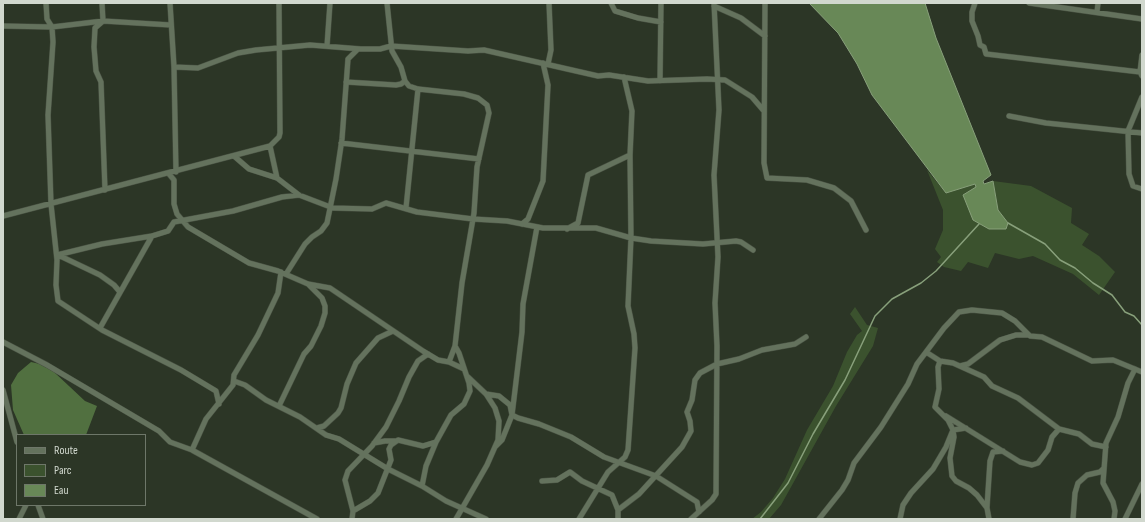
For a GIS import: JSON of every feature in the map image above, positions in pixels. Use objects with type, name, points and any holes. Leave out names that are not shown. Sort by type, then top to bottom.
[{"type":"street","points":[[46,3],[48,19],[52,27],[53,42],[48,115],[51,204],[57,255],[56,285],[58,301],[100,328],[181,370],[216,391],[219,404]]},
{"type":"street","points":[[102,3],[103,21]]},
{"type":"street","points":[[170,3],[174,67],[176,172]]},
{"type":"street","points":[[3,216],[169,174],[270,146],[279,137],[280,133],[279,3]]},
{"type":"street","points":[[327,46],[330,3]]},
{"type":"street","points":[[387,3],[391,46],[401,67],[405,81],[409,86],[418,89],[464,94],[478,98],[487,105],[489,113],[479,159],[473,219],[462,283],[455,346],[449,362]]},
{"type":"street","points":[[522,224],[528,219],[543,181],[548,85],[546,63],[551,50],[549,3]]},
{"type":"street","points":[[611,3],[616,12],[661,22]]},
{"type":"street","points":[[660,81],[661,3]]},
{"type":"street","points":[[765,3],[764,163],[767,178],[807,180],[834,188],[851,201],[866,230]]},
{"type":"street","points":[[975,3],[972,12],[972,21],[980,45],[984,47],[986,54],[1141,74],[1142,55]]},
{"type":"street","points":[[1029,3],[1142,19]]},
{"type":"street","points":[[1097,12],[1098,3]]},
{"type":"street","points":[[691,519],[716,494],[716,303],[718,257],[716,242],[714,176],[719,110],[714,4],[741,18],[765,36]]},
{"type":"street","points":[[103,21],[95,28],[94,47],[96,71],[101,82],[105,190]]},
{"type":"street","points":[[3,26],[52,27],[103,21],[171,25]]},
{"type":"street","points":[[174,67],[198,68],[238,54],[256,50],[280,49],[310,45],[358,49],[380,49],[391,46],[468,51],[484,50],[497,52],[518,59],[546,63],[588,75],[624,76],[640,80],[660,81],[717,80],[732,83],[752,98],[764,111]]},
{"type":"street","points":[[192,450],[206,419],[233,385],[234,375],[258,335],[273,305],[284,273],[305,244],[312,236],[321,231],[327,223],[341,143],[345,110],[348,59],[358,49]]},
{"type":"street","points":[[579,519],[608,472],[625,457],[628,450],[635,348],[634,334],[628,306],[631,238],[630,155],[632,111],[624,76]]},
{"type":"street","points":[[346,82],[396,85],[405,81]]},
{"type":"street","points":[[406,208],[418,89]]},
{"type":"street","points":[[1142,97],[1128,131],[1129,174],[1132,186],[1142,189]]},
{"type":"street","points":[[1009,116],[1046,123],[1142,133]]},
{"type":"street","points":[[341,143],[479,159]]},
{"type":"street","points":[[270,146],[277,178]]},
{"type":"street","points":[[566,229],[578,222],[588,175],[630,155]]},
{"type":"street","points":[[234,156],[249,169],[277,178],[299,195],[330,207],[366,210],[386,203],[417,212],[473,219],[506,221],[537,227],[566,229],[596,228],[631,238],[651,241],[703,244],[716,242],[741,242],[753,250]]},
{"type":"street","points":[[169,174],[174,180],[174,204],[181,220],[188,227],[249,263],[284,273],[308,284],[330,288],[428,354],[438,360],[449,362],[464,370]]},
{"type":"street","points":[[57,255],[102,244],[152,236],[168,231],[174,222],[181,220],[233,211],[282,197],[299,195]]},
{"type":"street","points":[[495,447],[502,440],[512,415],[522,332],[523,304],[537,227]]},
{"type":"street","points":[[100,328],[152,236]]},
{"type":"street","points":[[57,255],[100,275],[114,285],[120,292]]},
{"type":"street","points":[[279,406],[300,361],[311,346],[321,326],[325,313],[322,298],[308,284]]},
{"type":"street","points":[[819,519],[842,490],[848,480],[854,463],[881,427],[908,384],[917,364],[944,328],[959,312],[966,310],[1002,313],[1015,321],[1030,336]]},
{"type":"street","points":[[317,428],[324,426],[341,408],[347,384],[356,363],[378,338],[393,331]]},
{"type":"street","points":[[960,366],[968,364],[1000,340],[1016,335],[1042,337],[1092,361],[1113,360],[1142,372]]},
{"type":"street","points":[[618,510],[656,476],[682,447],[691,431],[687,412],[692,400],[695,380],[700,373],[717,364],[739,359],[762,350],[796,344],[806,337]]},
{"type":"street","points":[[3,342],[47,365],[159,431],[170,442],[192,450],[317,519]]},
{"type":"street","points":[[455,346],[468,377],[486,394],[495,408],[499,421],[498,440],[495,447],[487,465],[456,519]]},
{"type":"street","points":[[926,352],[940,360],[960,366],[984,377],[992,386],[1018,398],[1060,429],[1079,434],[1092,444],[1106,447]]},
{"type":"street","points":[[352,519],[353,511],[345,480],[348,471],[374,443],[389,420],[418,361],[428,354]]},
{"type":"street","points":[[940,360],[938,367],[939,390],[934,407],[1020,462],[1032,465],[1038,463],[1048,450],[1052,437],[1060,429]]},
{"type":"street","points":[[1114,519],[1115,511],[1113,502],[1103,482],[1106,447],[1118,416],[1128,383],[1135,369]]},
{"type":"street","points":[[422,486],[426,466],[436,442],[451,414],[464,404],[470,391],[468,377]]},
{"type":"street","points":[[234,381],[300,417],[326,435],[339,439],[388,469],[422,486],[461,509],[468,510],[486,519]]},
{"type":"street","points":[[3,390],[16,438]]},
{"type":"street","points":[[486,394],[499,396],[510,405],[512,415]]},
{"type":"street","points":[[943,414],[953,430],[954,437],[950,458],[952,476],[956,481],[969,488],[977,495],[987,508]]},
{"type":"street","points":[[512,415],[571,437],[604,457],[656,476],[697,502],[699,512]]},
{"type":"street","points":[[953,430],[967,428]]},
{"type":"street","points":[[900,519],[904,505],[911,493],[933,469],[953,430]]},
{"type":"street","points":[[374,443],[397,441],[423,446],[436,442]]},
{"type":"street","points":[[353,511],[370,501],[378,493],[391,460],[389,449],[391,445],[397,441]]},
{"type":"street","points":[[989,519],[987,508],[990,461],[993,452],[1003,450]]},
{"type":"street","points":[[1073,519],[1075,493],[1078,483],[1087,475],[1100,472],[1104,468]]},
{"type":"street","points":[[542,481],[557,480],[570,472],[582,481],[612,495],[618,510],[618,519]]},
{"type":"street","points":[[1125,519],[1142,484]]},
{"type":"street","points":[[19,519],[26,506]]},
{"type":"street","points":[[38,506],[42,519]]},
{"type":"green space","points":[[927,170],[946,193],[975,183],[977,187],[964,195],[998,210],[993,181],[1031,186],[1072,208],[1071,223],[1089,234],[1082,245],[1099,256],[1115,272],[1099,295],[1073,274],[1033,256],[1019,259],[995,253],[988,268],[968,262],[961,271],[944,267],[937,262],[941,257],[935,249],[943,230],[943,210]]},
{"type":"green space","points":[[855,307],[867,325],[878,328],[873,346],[836,406],[781,505],[769,519],[752,519],[761,512],[773,498],[785,479],[807,430],[833,386],[847,352],[857,335],[862,331],[850,314]]},
{"type":"shaded area","points":[[31,362],[40,364],[54,372],[85,401],[97,406],[86,434],[24,434],[13,410],[11,385],[18,373]]},
{"type":"water","points":[[809,3],[925,3],[936,38],[991,175],[983,181],[984,184],[993,181],[998,210],[1008,223],[1006,229],[989,229],[973,220],[963,195],[976,187],[975,184],[946,193],[872,95],[857,64],[838,33]]},
{"type":"waterway","points":[[1008,223],[1045,244],[1060,260],[1075,268],[1093,283],[1112,295],[1125,312],[1134,316],[1142,325]]},
{"type":"waterway","points":[[760,519],[788,483],[813,434],[845,380],[875,316],[892,299],[921,283],[936,271],[979,224]]}]
